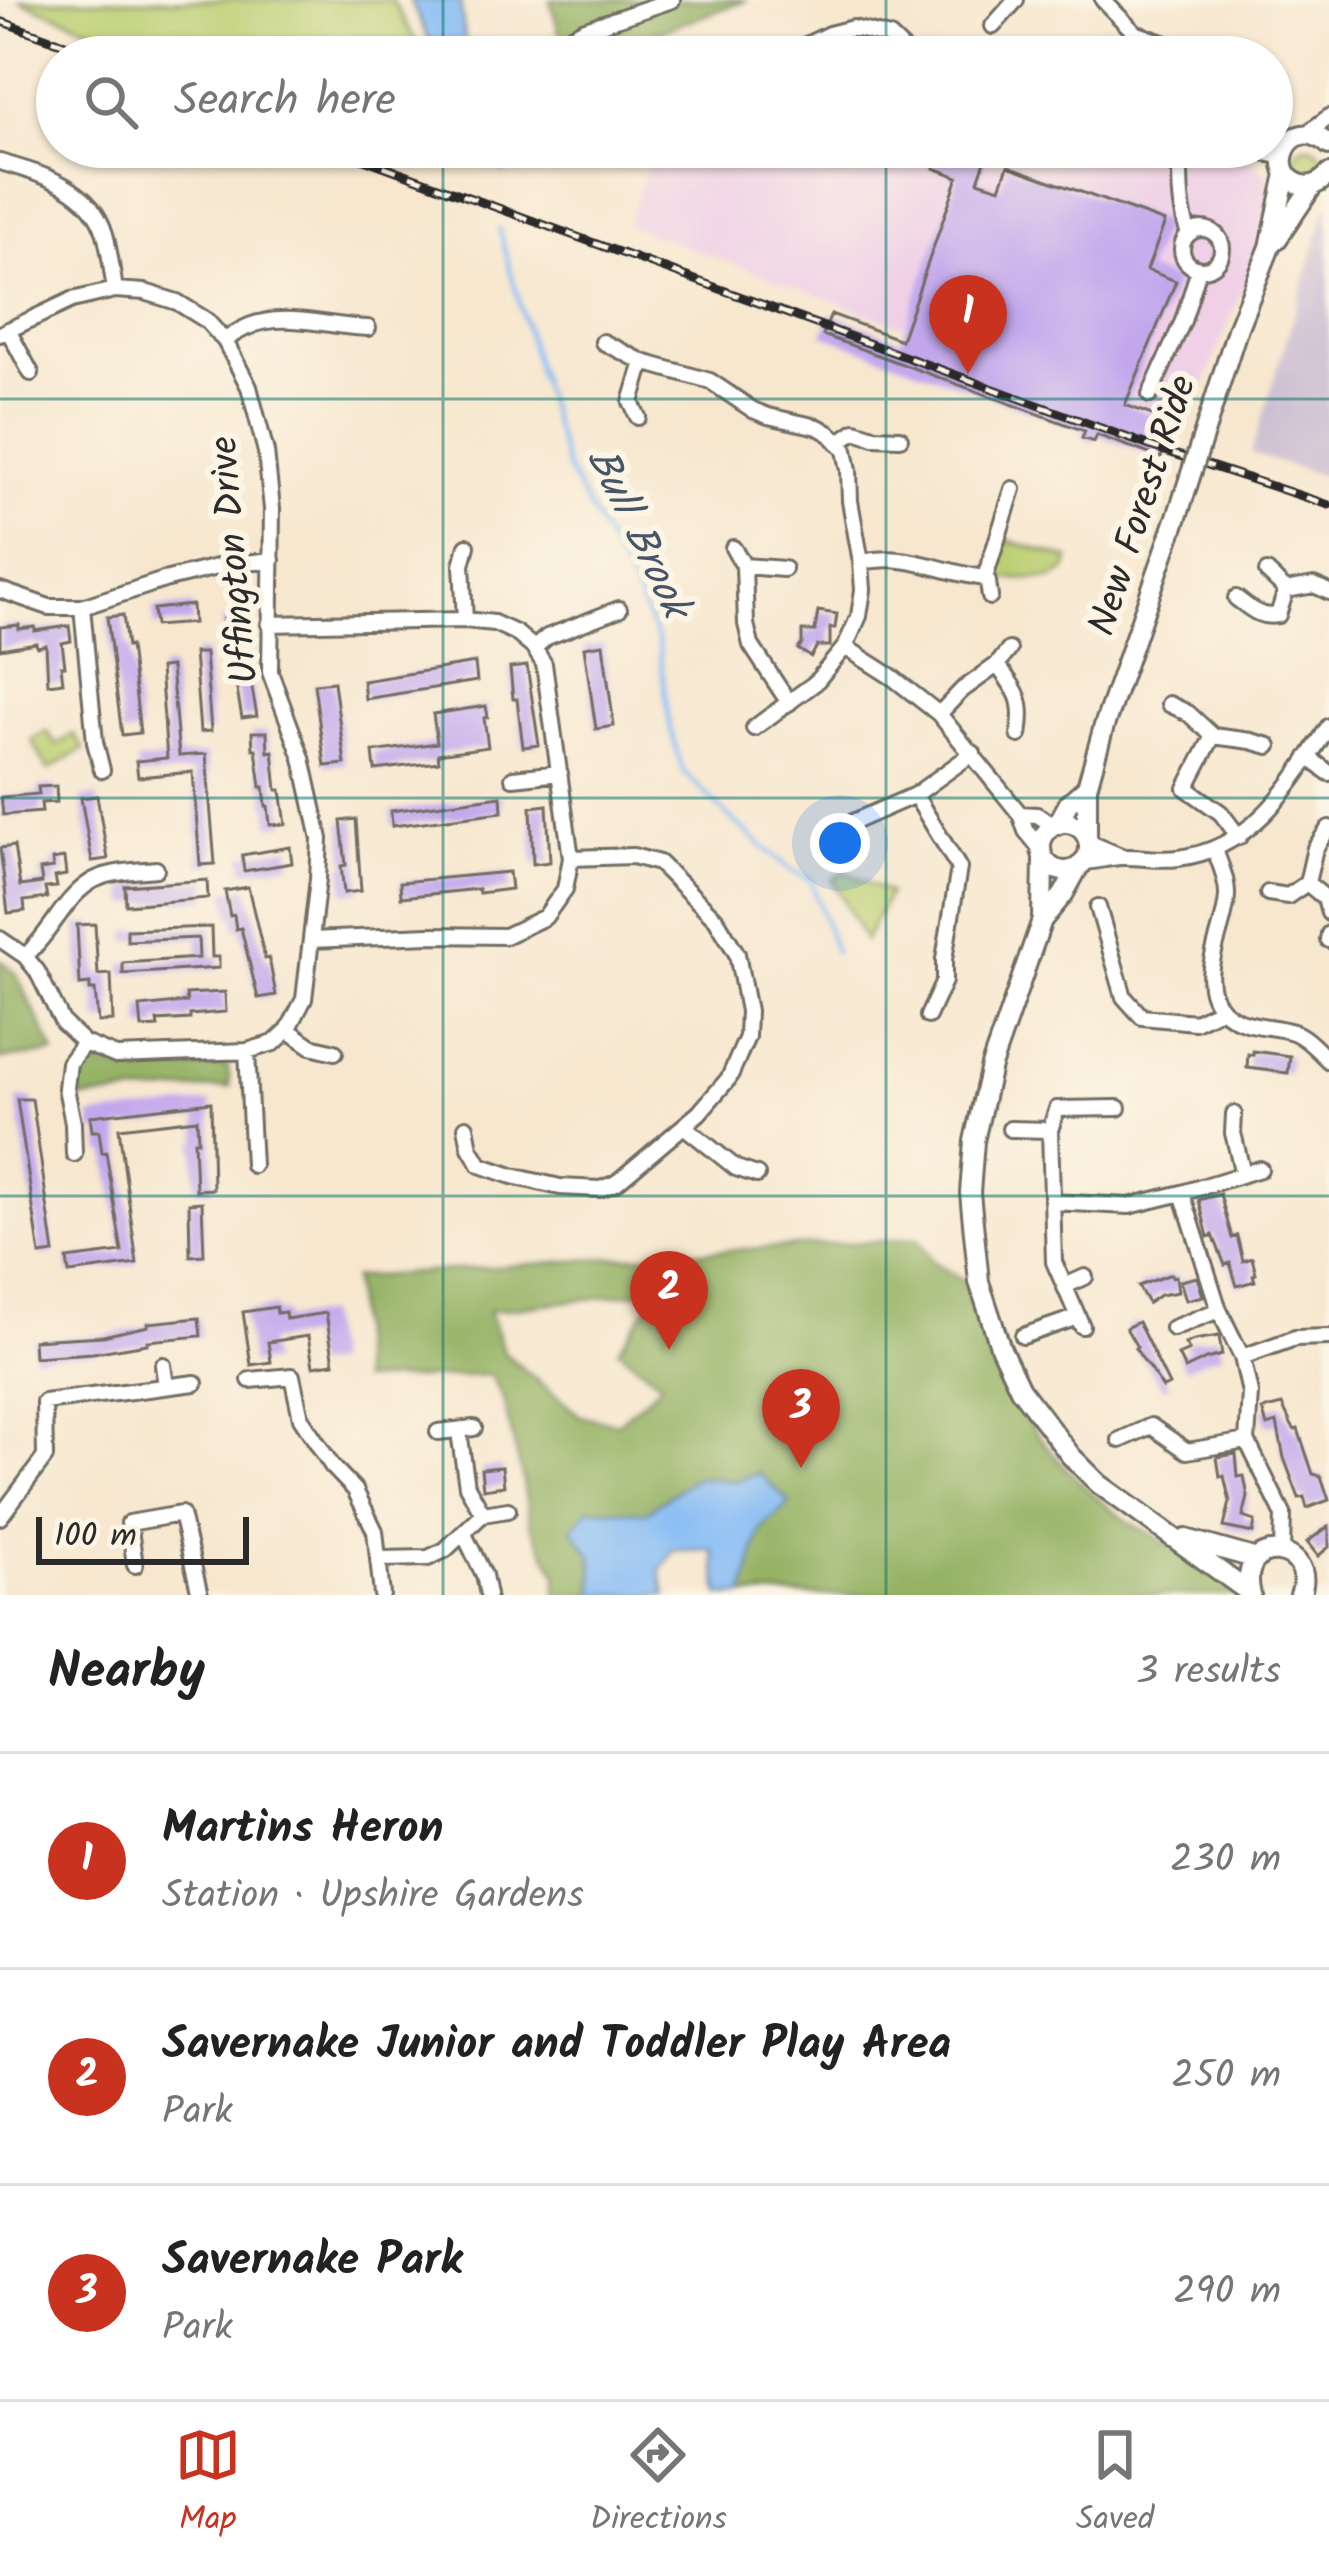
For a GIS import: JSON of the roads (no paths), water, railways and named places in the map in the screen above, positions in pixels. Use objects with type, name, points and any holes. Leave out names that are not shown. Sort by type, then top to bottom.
[{"type":"main road","points":[[1293,147],[1315,135],[1329,145]]},
{"type":"main road","name":"New Forest Ride","points":[[1042,920],[1087,856],[1087,787],[1104,726],[1238,327],[1270,248],[1284,168]]},
{"type":"main road","name":"New Forest Ride","points":[[1293,168],[1298,184],[1325,178]]},
{"type":"main road","name":"New Forest Ride","points":[[1270,248],[1325,178]]},
{"type":"main road","name":"New Forest Ride","points":[[1087,787],[1044,834],[1042,920],[991,1066],[974,1141],[970,1193],[977,1273],[1001,1349],[1020,1389],[1071,1456],[1099,1484],[1251,1594]]},
{"type":"main road","points":[[1056,825],[1078,827],[1088,840]]},
{"type":"main road","points":[[1042,853],[1048,865],[1064,872],[1081,864]]},
{"type":"main road","name":"New Forest Ride","points":[[1165,1531],[1256,1559],[1247,1574],[1251,1594]]},
{"type":"main road","points":[[1256,1559],[1282,1552],[1299,1563],[1305,1582],[1300,1595]]},
{"type":"street","points":[[572,36],[672,0]]},
{"type":"street","points":[[993,26],[1016,0]]},
{"type":"street","points":[[1103,0],[1144,36]]},
{"type":"street","points":[[825,36],[853,28],[887,36]]},
{"type":"street","points":[[1293,145],[1329,117]]},
{"type":"street","points":[[0,162],[52,177],[89,205],[104,229],[115,290]]},
{"type":"street","points":[[1180,168],[1189,234]]},
{"type":"street","points":[[1208,229],[1222,243],[1221,257],[1199,269],[1183,256],[1183,244],[1195,230],[1208,229]]},
{"type":"street","points":[[1150,395],[1183,321],[1199,269]]},
{"type":"street","name":"Uffington Drive","points":[[4,332],[72,300],[115,290],[145,292],[177,302],[206,320],[225,340],[249,387],[266,452],[272,560],[270,672],[302,758],[320,839],[304,999],[288,1030]]},
{"type":"street","points":[[225,340],[239,328],[264,319],[368,328]]},
{"type":"street","points":[[4,332],[32,373]]},
{"type":"street","points":[[603,342],[643,362],[710,381],[753,410],[818,427],[839,442],[848,461],[863,590],[859,616],[844,647],[815,682],[754,728]]},
{"type":"street","points":[[638,417],[631,402],[643,362]]},
{"type":"street","points":[[839,442],[855,431],[869,437],[900,438]]},
{"type":"street","points":[[990,597],[985,578],[1013,489]]},
{"type":"street","points":[[465,620],[462,565],[466,546]]},
{"type":"street","points":[[733,548],[744,566],[751,645],[788,703]]},
{"type":"street","points":[[861,562],[909,559],[952,574],[985,578]]},
{"type":"street","points":[[0,590],[49,607],[82,607],[164,580],[272,560]]},
{"type":"street","points":[[744,566],[784,569]]},
{"type":"street","points":[[1267,572],[1286,590]]},
{"type":"street","points":[[1286,590],[1314,585],[1329,592]]},
{"type":"street","points":[[1236,598],[1268,617],[1278,615],[1286,590]]},
{"type":"street","points":[[82,607],[102,770]]},
{"type":"street","points":[[533,648],[619,610]]},
{"type":"street","points":[[269,624],[465,620],[494,623],[516,633],[544,664],[572,858],[565,889],[545,916],[505,936],[311,940]]},
{"type":"street","points":[[844,647],[939,714],[1021,814],[1026,831],[1042,853]]},
{"type":"street","points":[[939,714],[1009,650]]},
{"type":"street","points":[[997,665],[1023,710],[1018,735]]},
{"type":"street","points":[[1169,704],[1188,712],[1213,736],[1269,746]]},
{"type":"street","points":[[1081,864],[1123,857],[1192,856],[1239,837],[1265,816],[1329,726]]},
{"type":"street","points":[[1213,736],[1186,788],[1221,813],[1239,837]]},
{"type":"street","points":[[844,826],[915,795],[973,753]]},
{"type":"street","points":[[1308,758],[1329,773]]},
{"type":"street","points":[[513,778],[560,773]]},
{"type":"street","points":[[915,795],[959,868],[944,981],[928,1016]]},
{"type":"street","points":[[1021,814],[1037,815],[1056,825]]},
{"type":"street","points":[[1268,893],[1288,896],[1307,884],[1315,848],[1329,828]]},
{"type":"street","points":[[1088,840],[1123,857]]},
{"type":"street","points":[[1215,850],[1227,900],[1210,968],[1211,987],[1222,1009],[1250,1026],[1294,1033],[1329,1061]]},
{"type":"street","points":[[466,1127],[480,1165],[539,1183],[600,1189],[616,1183],[685,1127],[730,1078],[747,1036],[748,1011],[736,954],[716,919],[659,863],[633,856],[572,858]]},
{"type":"street","points":[[25,956],[90,882],[156,869]]},
{"type":"street","points":[[1307,884],[1325,898],[1329,913]]},
{"type":"street","points":[[1098,907],[1124,997],[1142,1017],[1195,1022],[1222,1009]]},
{"type":"street","points":[[0,938],[37,971],[63,1023],[84,1043],[116,1056],[247,1051],[274,1042],[288,1030],[311,1046],[335,1052]]},
{"type":"street","points":[[74,1154],[66,1088],[69,1063],[84,1043]]},
{"type":"street","points":[[247,1051],[253,1165]]},
{"type":"street","points":[[1023,1336],[1080,1322],[1054,1262],[1050,1130],[1057,1108],[1118,1108]]},
{"type":"street","points":[[1234,1114],[1233,1133],[1244,1174]]},
{"type":"street","points":[[685,1127],[736,1168],[757,1175]]},
{"type":"street","points":[[1010,1130],[1050,1130]]},
{"type":"street","points":[[1052,1202],[1129,1206],[1260,1168]]},
{"type":"street","points":[[1182,1193],[1219,1310],[1242,1357],[1250,1394],[1247,1441],[1283,1514],[1282,1552]]},
{"type":"street","points":[[1065,1286],[1085,1277]]},
{"type":"street","points":[[1173,1328],[1219,1310]]},
{"type":"street","points":[[1242,1357],[1295,1338],[1329,1337]]},
{"type":"street","points":[[163,1365],[166,1386]]},
{"type":"street","points":[[250,1380],[292,1376],[301,1418],[332,1466],[355,1490],[375,1532],[382,1594],[370,1595]]},
{"type":"street","points":[[0,1517],[45,1457],[44,1402],[195,1383]]},
{"type":"street","points":[[1120,1440],[1150,1426],[1187,1451],[1247,1441]]},
{"type":"street","points":[[438,1432],[466,1430],[467,1486],[483,1514]]},
{"type":"street","points":[[182,1496],[181,1514],[200,1595]]},
{"type":"street","points":[[380,1559],[428,1558],[445,1550],[483,1514],[508,1510]]},
{"type":"street","points":[[135,1565],[122,1524],[181,1514]]},
{"type":"street","points":[[464,1534],[484,1575],[488,1595]]},
{"type":"water","points":[[410,0],[460,0],[464,36],[427,36]]},
{"type":"water","points":[[759,1473],[790,1503],[760,1529],[744,1595],[720,1595],[713,1550],[674,1550],[660,1572],[666,1595],[595,1595],[592,1555],[572,1529],[589,1508],[646,1512],[696,1477],[736,1481]]},
{"type":"waterway","name":"Bull Brook","points":[[503,168],[504,173]]},
{"type":"waterway","name":"Bull Brook","points":[[499,228],[567,469],[658,640],[670,728],[683,771],[733,821],[791,870],[811,880],[835,952]]},
{"type":"railway","points":[[0,21],[42,36]]},
{"type":"railway","points":[[389,168],[1150,446],[1329,505]]},
{"type":"place","name":"Martins Heron","points":[[968,374]]},
{"type":"place","name":"Savernake Junior and Toddler Play Area","points":[[669,1350]]},
{"type":"place","name":"Savernake Park","points":[[801,1468]]}]
